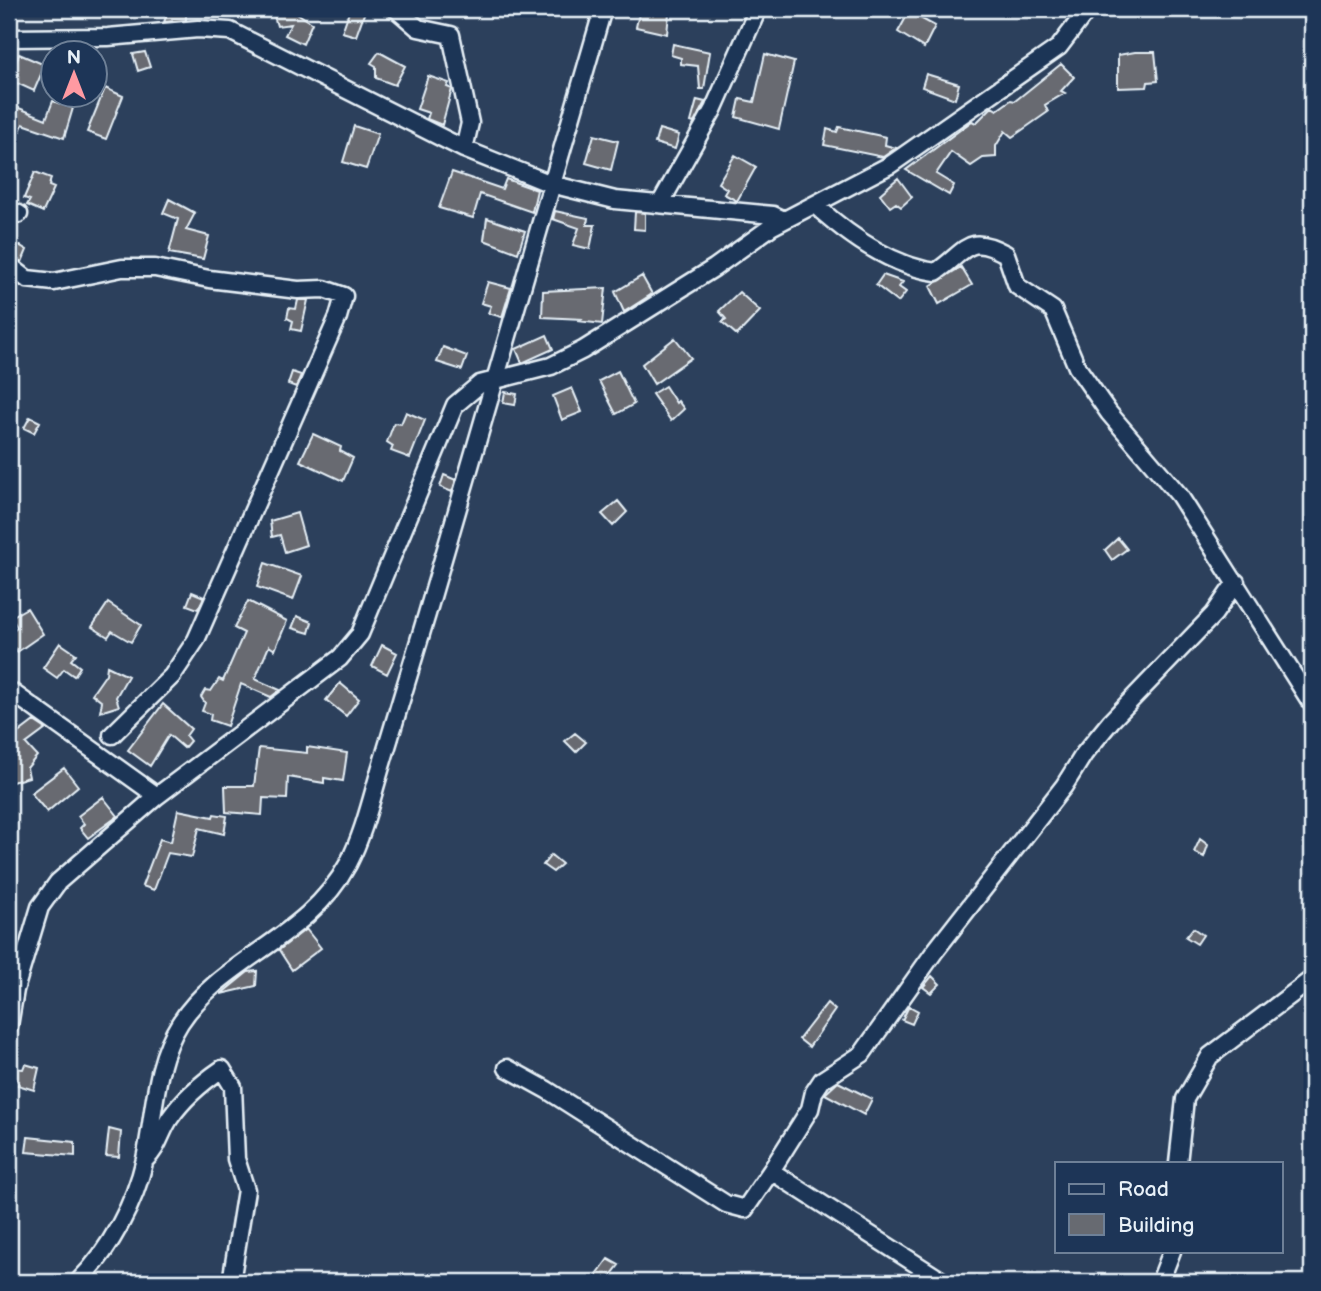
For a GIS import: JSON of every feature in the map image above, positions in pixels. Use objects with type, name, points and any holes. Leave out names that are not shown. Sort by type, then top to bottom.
[{"type":"street","points":[[396,9],[418,28],[451,35],[470,123],[464,149]]},
{"type":"street","points":[[78,1282],[125,1215],[145,1160],[152,1103],[166,1054],[179,1024],[202,995],[301,921],[326,897],[348,864],[376,783],[496,381],[603,9]]},
{"type":"street","points":[[660,204],[713,110],[758,9]]},
{"type":"street","points":[[9,1026],[15,990],[40,907],[58,882],[157,796],[340,658],[360,634],[456,405],[480,384],[551,366],[583,350],[784,220],[890,165],[999,92],[1059,47],[1088,9]]},
{"type":"street","points":[[9,38],[108,37],[198,29],[230,31],[464,149],[551,184],[615,200],[773,215],[784,220]]},
{"type":"street","points":[[815,205],[835,223],[892,260],[922,270],[936,272],[971,244],[985,242],[1006,254],[1017,286],[1053,310],[1077,367],[1109,413],[1179,495],[1312,704]]},
{"type":"street","points":[[9,265],[27,279],[54,282],[122,268],[155,268],[286,288],[324,289],[344,296],[329,338],[195,640],[172,676],[111,735]]},
{"type":"street","points":[[507,1068],[547,1090],[726,1204],[745,1209],[810,1109],[814,1092],[821,1080],[862,1054],[949,932],[1064,786],[1084,754],[1111,721],[1214,614],[1236,582]]},
{"type":"street","points":[[9,690],[157,796]]},
{"type":"street","points":[[1178,1162],[1185,1099],[1210,1055],[1312,979]]},
{"type":"street","points":[[145,1160],[156,1149],[170,1119],[201,1083],[222,1069],[228,1074],[233,1087],[236,1159],[246,1191],[231,1282]]},
{"type":"street","points":[[771,1171],[944,1282]]},
{"type":"street","points":[[1160,1282],[1172,1252]]},
{"type":"building","points":[[169,9],[186,10],[186,20],[164,22]]},
{"type":"building","points":[[272,9],[297,9],[297,13],[312,23],[303,44],[285,35],[291,24],[277,26]]},
{"type":"building","points":[[350,9],[365,11],[356,36],[342,32]]},
{"type":"building","points":[[640,9],[669,13],[667,34],[636,27]]},
{"type":"building","points":[[909,12],[935,26],[924,48],[898,32]]},
{"type":"building","points":[[673,44],[710,52],[704,89],[700,89],[698,66],[681,64],[681,58],[671,55]]},
{"type":"building","points":[[145,52],[150,67],[138,71],[133,54]]},
{"type":"building","points":[[379,52],[405,66],[395,85],[376,78],[376,66],[371,63]]},
{"type":"building","points":[[1155,52],[1158,81],[1148,82],[1147,87],[1118,88],[1118,55]]},
{"type":"building","points":[[19,54],[38,62],[38,82],[34,91],[10,80]]},
{"type":"building","points":[[765,54],[794,62],[779,129],[736,117],[740,99],[754,102]]},
{"type":"building","points":[[1061,64],[1074,77],[1061,91],[1065,93],[1045,105],[1048,112],[1012,137],[1005,131],[996,146],[996,157],[983,158],[971,166],[951,152],[936,174],[954,185],[949,195],[906,170],[972,121],[976,123],[992,107],[997,110],[1011,100],[1015,101]]},
{"type":"building","points":[[926,74],[959,84],[955,99],[922,87]]},
{"type":"building","points":[[428,76],[449,83],[447,87],[452,89],[442,125],[427,119],[429,113],[417,109]]},
{"type":"building","points":[[108,89],[123,96],[106,139],[87,132],[97,108],[108,108]]},
{"type":"building","points":[[697,100],[705,102],[694,123],[691,122]]},
{"type":"building","points":[[9,104],[46,119],[50,108],[73,108],[64,138],[23,124],[20,131],[9,127]]},
{"type":"building","points":[[354,126],[378,134],[366,169],[343,162]]},
{"type":"building","points":[[839,127],[886,137],[885,145],[896,148],[883,157],[824,145],[827,129],[837,132]]},
{"type":"building","points":[[659,129],[679,135],[675,149],[655,143]]},
{"type":"building","points":[[594,135],[618,141],[611,170],[586,163]]},
{"type":"building","points":[[735,155],[756,167],[737,201],[724,194],[727,189],[718,183]]},
{"type":"building","points":[[35,172],[51,178],[49,186],[54,188],[43,212],[27,205],[30,200],[24,198]]},
{"type":"building","points":[[452,172],[502,189],[506,179],[537,190],[532,212],[480,194],[473,218],[439,208]]},
{"type":"building","points":[[898,178],[912,197],[901,207],[896,203],[890,207],[880,194]]},
{"type":"building","points":[[169,199],[195,213],[186,230],[209,236],[203,259],[169,253],[178,219],[163,213]]},
{"type":"building","points":[[555,211],[588,218],[587,225],[595,225],[590,249],[573,245],[579,228],[553,219]]},
{"type":"building","points":[[635,212],[645,213],[645,230],[634,229]]},
{"type":"building","points":[[487,218],[525,231],[518,253],[484,240]]},
{"type":"building","points":[[9,239],[27,250],[22,262],[9,255]]},
{"type":"building","points":[[961,267],[972,285],[939,304],[930,286]]},
{"type":"building","points":[[883,275],[903,282],[899,287],[906,292],[898,302],[876,285]]},
{"type":"building","points":[[642,276],[652,294],[624,312],[615,292]]},
{"type":"building","points":[[488,282],[511,288],[502,317],[488,313],[491,306],[481,303]]},
{"type":"building","points":[[606,288],[602,324],[578,321],[583,319],[542,317],[543,291]]},
{"type":"building","points":[[739,292],[760,311],[737,335],[722,322],[726,319],[719,311]]},
{"type":"building","points":[[298,300],[308,300],[301,331],[291,329],[293,321],[287,318],[289,308],[296,309]]},
{"type":"building","points":[[547,335],[553,349],[522,363],[516,349]]},
{"type":"building","points":[[675,338],[691,358],[654,384],[642,364]]},
{"type":"building","points":[[443,347],[467,356],[462,370],[437,362]]},
{"type":"building","points":[[618,371],[634,404],[616,414],[599,381]]},
{"type":"building","points":[[292,372],[301,375],[296,387],[288,384]]},
{"type":"building","points":[[665,386],[676,403],[678,401],[684,409],[671,421],[652,394]]},
{"type":"building","points":[[572,388],[582,412],[562,420],[553,396]]},
{"type":"building","points":[[505,392],[517,394],[515,405],[503,403]]},
{"type":"building","points":[[406,412],[425,420],[410,458],[391,451],[393,446],[387,442],[394,423],[401,424]]},
{"type":"building","points":[[30,417],[40,422],[34,433],[24,428]]},
{"type":"building","points":[[313,434],[341,447],[340,451],[353,458],[343,481],[300,461]]},
{"type":"building","points":[[444,475],[456,480],[452,492],[440,487]]},
{"type":"building","points":[[618,501],[627,512],[613,526],[602,514]]},
{"type":"building","points":[[297,513],[306,545],[285,552],[280,535],[272,537],[270,521]]},
{"type":"building","points":[[1118,538],[1127,549],[1112,560],[1105,550]]},
{"type":"building","points":[[265,563],[302,576],[293,600],[257,587]]},
{"type":"building","points":[[192,592],[204,597],[198,609],[187,605]]},
{"type":"building","points":[[248,601],[287,621],[275,650],[269,646],[255,679],[280,690],[271,697],[241,684],[227,726],[210,720],[211,714],[202,711],[205,703],[201,697],[205,690],[211,691],[219,679],[223,681],[244,633],[234,628]]},
{"type":"building","points":[[108,603],[141,625],[131,642],[112,631],[108,637],[92,627]]},
{"type":"building","points":[[27,608],[43,634],[17,652],[9,639],[9,633],[17,627],[11,617]]},
{"type":"building","points":[[297,616],[312,622],[309,633],[292,628]]},
{"type":"building","points":[[60,643],[76,654],[71,660],[80,667],[74,676],[64,669],[57,678],[43,668]]},
{"type":"building","points":[[382,645],[397,653],[387,674],[372,666]]},
{"type":"building","points":[[107,666],[128,676],[116,697],[119,706],[100,712],[102,702],[92,694],[106,674]]},
{"type":"building","points":[[340,683],[359,699],[346,716],[326,700]]},
{"type":"building","points":[[163,704],[191,729],[186,736],[190,741],[184,748],[169,735],[150,766],[128,750]]},
{"type":"building","points":[[34,721],[46,729],[26,744],[37,756],[27,768],[29,777],[9,783],[9,756],[16,750],[9,740]]},
{"type":"building","points":[[575,733],[586,742],[576,752],[565,741]]},
{"type":"building","points":[[307,747],[347,753],[343,781],[324,778],[324,783],[288,777],[287,799],[263,798],[262,815],[226,812],[225,786],[254,786],[259,748],[307,753]]},
{"type":"building","points":[[64,768],[78,786],[47,812],[31,793]]},
{"type":"building","points":[[103,797],[118,816],[88,838],[80,828],[84,824],[78,816]]},
{"type":"building","points":[[178,810],[213,817],[214,814],[227,816],[224,834],[199,828],[192,857],[168,853],[154,890],[142,886],[160,839],[171,842]]},
{"type":"building","points":[[1200,839],[1208,845],[1204,857],[1194,852]]},
{"type":"building","points":[[551,855],[562,864],[553,872],[543,865]]},
{"type":"building","points":[[1193,928],[1203,935],[1197,944],[1186,937]]},
{"type":"building","points":[[306,929],[321,948],[292,970],[279,950]]},
{"type":"building","points":[[257,971],[256,986],[221,994],[248,972]]},
{"type":"building","points":[[932,976],[940,984],[931,993],[923,987]]},
{"type":"building","points":[[827,1003],[835,1010],[809,1047],[799,1039]]},
{"type":"building","points":[[909,1006],[918,1011],[912,1024],[902,1020]]},
{"type":"building","points":[[25,1064],[39,1068],[34,1090],[18,1085],[19,1081],[9,1079],[12,1068],[23,1069]]},
{"type":"building","points":[[838,1082],[872,1099],[864,1115],[825,1094]]},
{"type":"building","points":[[109,1129],[121,1132],[119,1157],[106,1156]]},
{"type":"building","points":[[28,1137],[75,1142],[75,1156],[26,1152]]},
{"type":"building","points":[[608,1259],[619,1265],[606,1282],[595,1277]]}]
